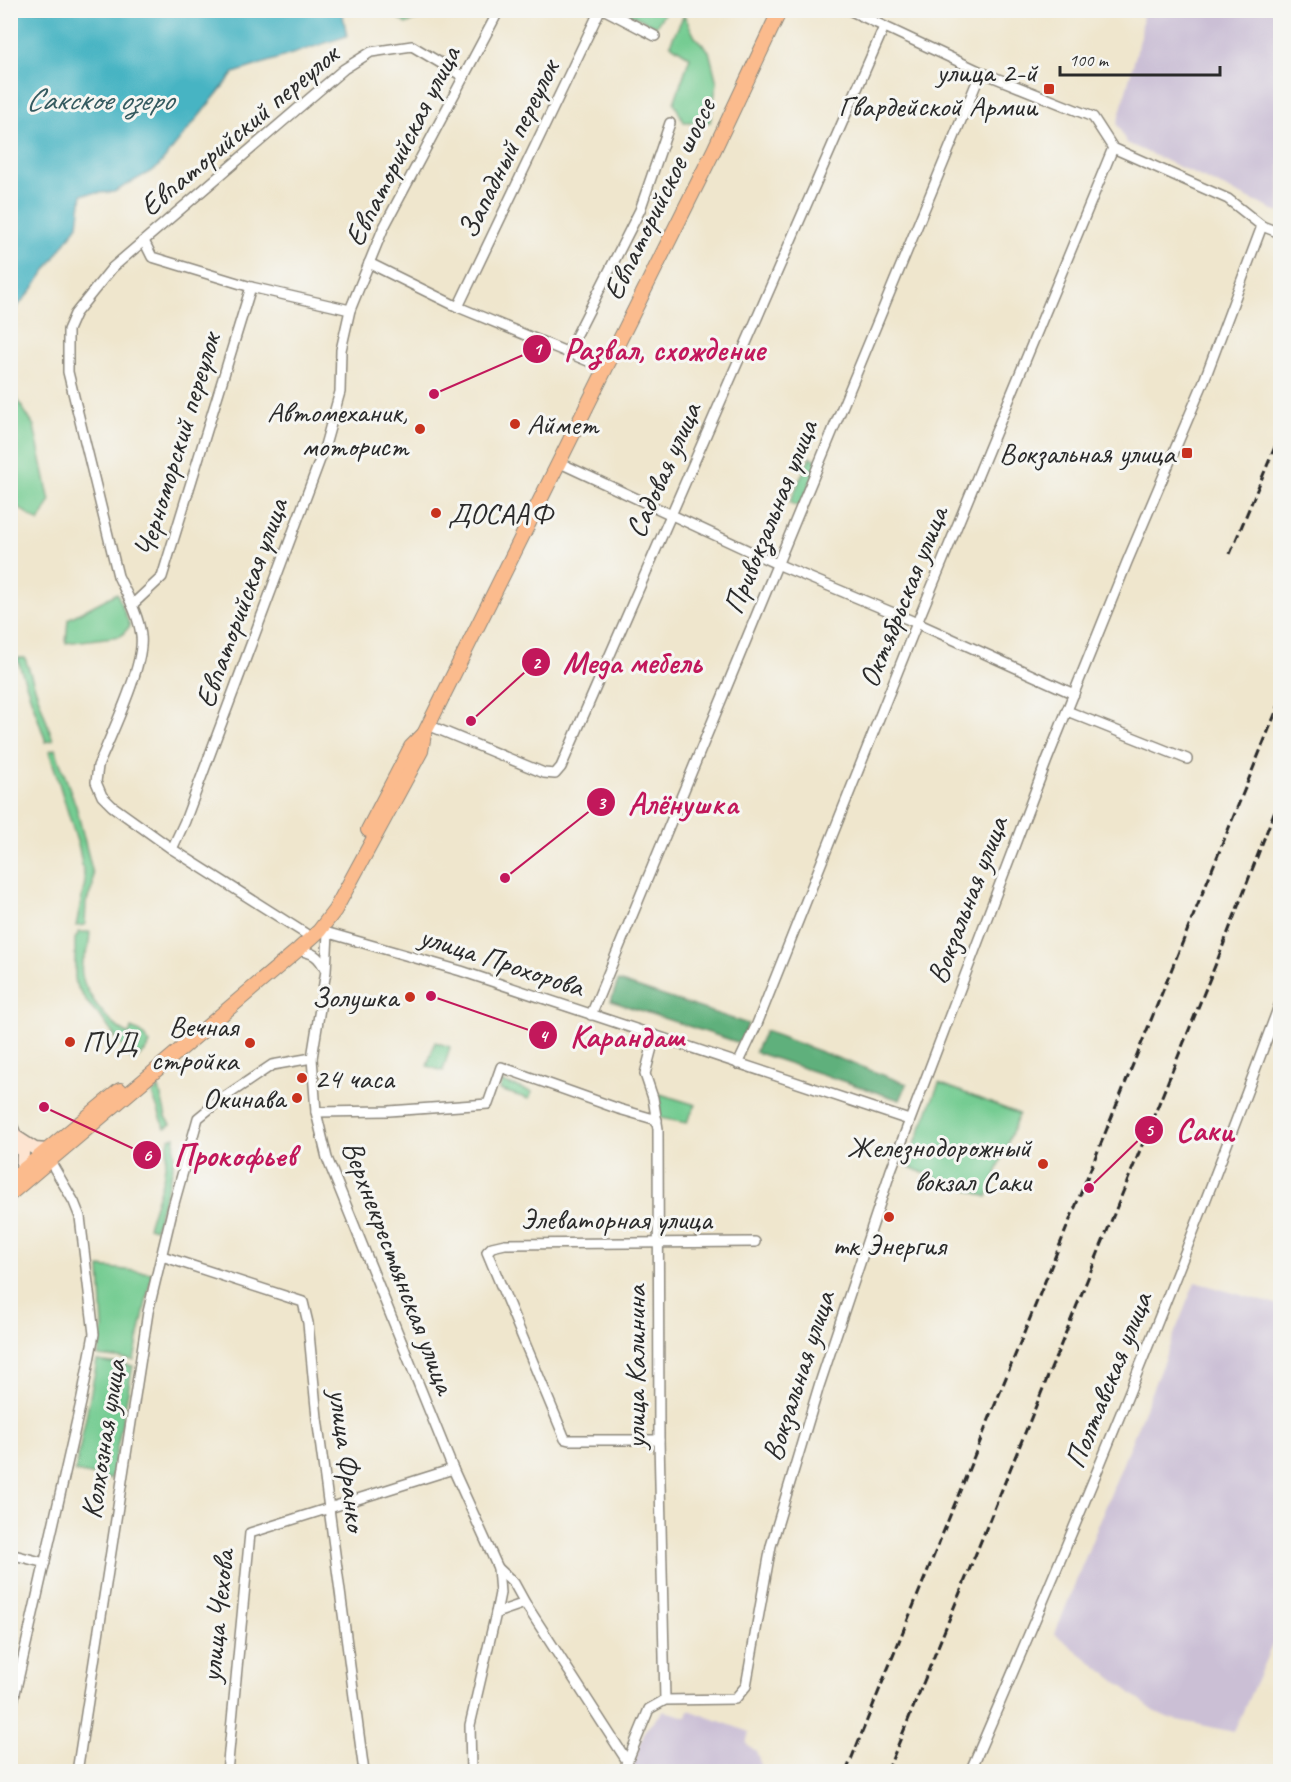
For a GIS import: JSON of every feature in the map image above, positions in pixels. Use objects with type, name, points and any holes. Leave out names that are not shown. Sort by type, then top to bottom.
[{"type":"main road","name":"Евпаторийское шоссе","points":[[10,1181],[22,1171],[49,1156],[318,932],[328,906],[411,747],[426,729],[714,150],[780,10]]},
{"type":"main road","name":"Евпаторийское шоссе","points":[[10,1194],[49,1156],[318,932]]},
{"type":"street","name":"Евпаторийская улица","points":[[172,849],[185,821],[324,449],[340,392],[341,350],[350,310],[383,229],[499,10]]},
{"type":"street","name":"Западный переулок","points":[[458,308],[600,10]]},
{"type":"street","points":[[605,10],[655,36]]},
{"type":"street","points":[[849,10],[981,72],[1093,117],[1113,148],[1228,199],[1262,226],[1281,233]]},
{"type":"street","name":"Садовая улица","points":[[426,729],[544,773],[555,774],[561,767],[884,27]]},
{"type":"street","name":"Евпаторийский переулок","points":[[172,849],[112,806],[102,796],[96,782],[98,766],[135,675],[140,655],[141,632],[132,605],[118,576],[68,372],[68,330],[75,314],[112,268],[344,69],[371,52],[412,46],[464,77]]},
{"type":"street","name":"Привокзальная улица","points":[[591,1015],[981,72]]},
{"type":"street","points":[[568,352],[640,210],[670,123]]},
{"type":"street","name":"Октябрьская улица","points":[[738,1064],[917,622],[1113,148]]},
{"type":"street","name":"Вокзальная улица","points":[[665,1700],[735,1699],[746,1686],[771,1546],[819,1386],[909,1120],[1067,711],[1204,381],[1262,226]]},
{"type":"street","name":"Евпаторийский переулок","points":[[144,241],[152,256],[251,288],[350,310]]},
{"type":"street","points":[[369,263],[458,308],[605,368]]},
{"type":"street","name":"Черноморский переулок","points":[[132,605],[162,577],[251,288]]},
{"type":"street","points":[[558,462],[777,564],[917,622],[1074,694]]},
{"type":"street","points":[[1067,711],[1187,759]]},
{"type":"street","name":"улица Прохорова","points":[[172,849],[318,932],[461,971],[909,1120]]},
{"type":"street","name":"Верхнекрестьянская улица","points":[[318,932],[326,971],[312,1058],[316,1112],[327,1158],[453,1469],[498,1568],[500,1593],[470,1725],[471,1772]]},
{"type":"street","points":[[298,950],[315,954],[326,971]]},
{"type":"street","name":"Полтавская улица","points":[[970,1772],[1168,1297],[1281,1003]]},
{"type":"street","name":"улица Калинина","points":[[655,1036],[645,1074],[654,1098],[657,1120],[659,1440],[665,1700]]},
{"type":"street","name":"Колхозная улица","points":[[77,1772],[146,1324],[198,1118],[220,1100],[272,1065],[312,1058]]},
{"type":"street","points":[[316,1112],[389,1111],[488,1104],[501,1067],[619,1109],[657,1120]]},
{"type":"street","points":[[10,1124],[23,1153],[22,1171]]},
{"type":"street","points":[[17,1137],[49,1156]]},
{"type":"street","name":"Колхозная улица","points":[[10,1715],[82,1398],[94,1334],[80,1217],[49,1156]]},
{"type":"street","name":"Элеваторная улица","points":[[659,1440],[565,1439],[487,1252],[492,1247],[505,1244],[755,1242]]},
{"type":"street","name":"улица Франко","points":[[161,1260],[303,1302],[308,1323],[317,1418],[364,1772]]},
{"type":"street","name":"улица Чехова","points":[[226,1772],[249,1533],[453,1469]]},
{"type":"street","points":[[10,1554],[45,1563]]},
{"type":"street","name":"Верхнекрестьянская улица","points":[[498,1568],[514,1583],[525,1604],[627,1761]]},
{"type":"street","points":[[496,1613],[525,1604]]},
{"type":"street","points":[[623,1772],[649,1708],[665,1700]]},
{"type":"shaded area","points":[[1143,11],[1280,11],[1280,213],[1127,143],[1117,124],[1141,36]]},
{"type":"shaded area","points":[[1195,1282],[1280,1306],[1280,1627],[1234,1732],[1169,1718],[1154,1711],[1055,1634]]},
{"type":"shaded area","points":[[689,1710],[749,1732],[746,1744],[756,1751],[763,1771],[631,1772],[645,1730],[664,1711],[687,1717]]},
{"type":"green space","points":[[389,11],[437,11],[406,24]]},
{"type":"green space","points":[[623,11],[666,11],[656,26]]},
{"type":"green space","points":[[684,15],[695,37],[709,51],[717,83],[710,122],[684,122],[674,103],[690,57],[670,44]]},
{"type":"green space","points":[[11,370],[17,399],[34,426],[50,502],[39,522],[11,502]]},
{"type":"green space","points":[[810,457],[820,461],[800,506],[794,505],[790,502]]},
{"type":"green space","points":[[117,593],[130,626],[121,636],[66,643],[68,619]]},
{"type":"green space","points":[[17,658],[25,658],[53,740],[46,742]]},
{"type":"green space","points":[[55,749],[76,806],[93,874],[93,886],[86,903],[85,925],[76,926],[85,882],[79,848],[49,751]]},
{"type":"green space","points":[[79,932],[90,932],[89,946],[82,963],[84,983],[89,994],[104,1014],[121,1030],[129,1035],[131,1028],[141,1032],[150,1044],[147,1050],[133,1062],[75,983],[75,939]]},
{"type":"green space","points":[[618,981],[748,1024],[740,1043],[611,1001]]},
{"type":"green space","points":[[765,1031],[907,1084],[900,1100],[755,1052]]},
{"type":"green space","points":[[435,1042],[450,1047],[443,1071],[427,1066]]},
{"type":"green space","points":[[502,1082],[532,1092],[529,1099],[500,1090]]},
{"type":"green space","points":[[939,1083],[1019,1114],[987,1197],[906,1166]]},
{"type":"green space","points":[[159,1088],[166,1117],[171,1124],[165,1128],[152,1094]]},
{"type":"green space","points":[[660,1094],[696,1105],[686,1123],[660,1118]]},
{"type":"green space","points":[[175,1137],[173,1168],[155,1229],[148,1227],[163,1179],[169,1139]]},
{"type":"green space","points":[[100,1267],[152,1273],[134,1360],[98,1356],[103,1328]]},
{"type":"green space","points":[[97,1361],[133,1366],[111,1479],[75,1472]]},
{"type":"water","name":"Сакское озеро","points":[[11,10],[342,11],[347,36],[234,73],[157,168],[114,192],[82,194],[78,225],[31,291],[11,314]]},
{"type":"railway","points":[[1230,554],[1280,435]]},
{"type":"railway","points":[[846,1772],[1280,702]]},
{"type":"railway","points":[[887,1772],[1219,956],[1280,797]]},
{"type":"place","name":"улица 2-й Гвардейской Армии","points":[[1049,89]]},
{"type":"place","name":"Развал, схождение","points":[[434,394]]},
{"type":"place","name":"Аймет","points":[[515,424]]},
{"type":"place","name":"Автомеханик, моторист","points":[[420,429]]},
{"type":"place","name":"Вокзальная улица","points":[[1187,453]]},
{"type":"place","name":"ДОСААФ","points":[[436,513]]},
{"type":"place","name":"Mega мебель","points":[[471,721]]},
{"type":"place","name":"Алёнушка","points":[[505,878]]},
{"type":"place","name":"Карандаш","points":[[431,996]]},
{"type":"place","name":"Золушка","points":[[410,997]]},
{"type":"place","name":"ПУД","points":[[70,1042]]},
{"type":"place","name":"Вечная стройка","points":[[250,1043]]},
{"type":"place","name":"24 часа","points":[[302,1078]]},
{"type":"place","name":"Окинава","points":[[297,1098]]},
{"type":"place","name":"Прокофьев","points":[[44,1107]]},
{"type":"place","name":"Железнодорожный вокзал Саки","points":[[1043,1164]]},
{"type":"place","name":"Саки","points":[[1089,1188]]},
{"type":"place","name":"тк Энергия","points":[[889,1217]]}]
